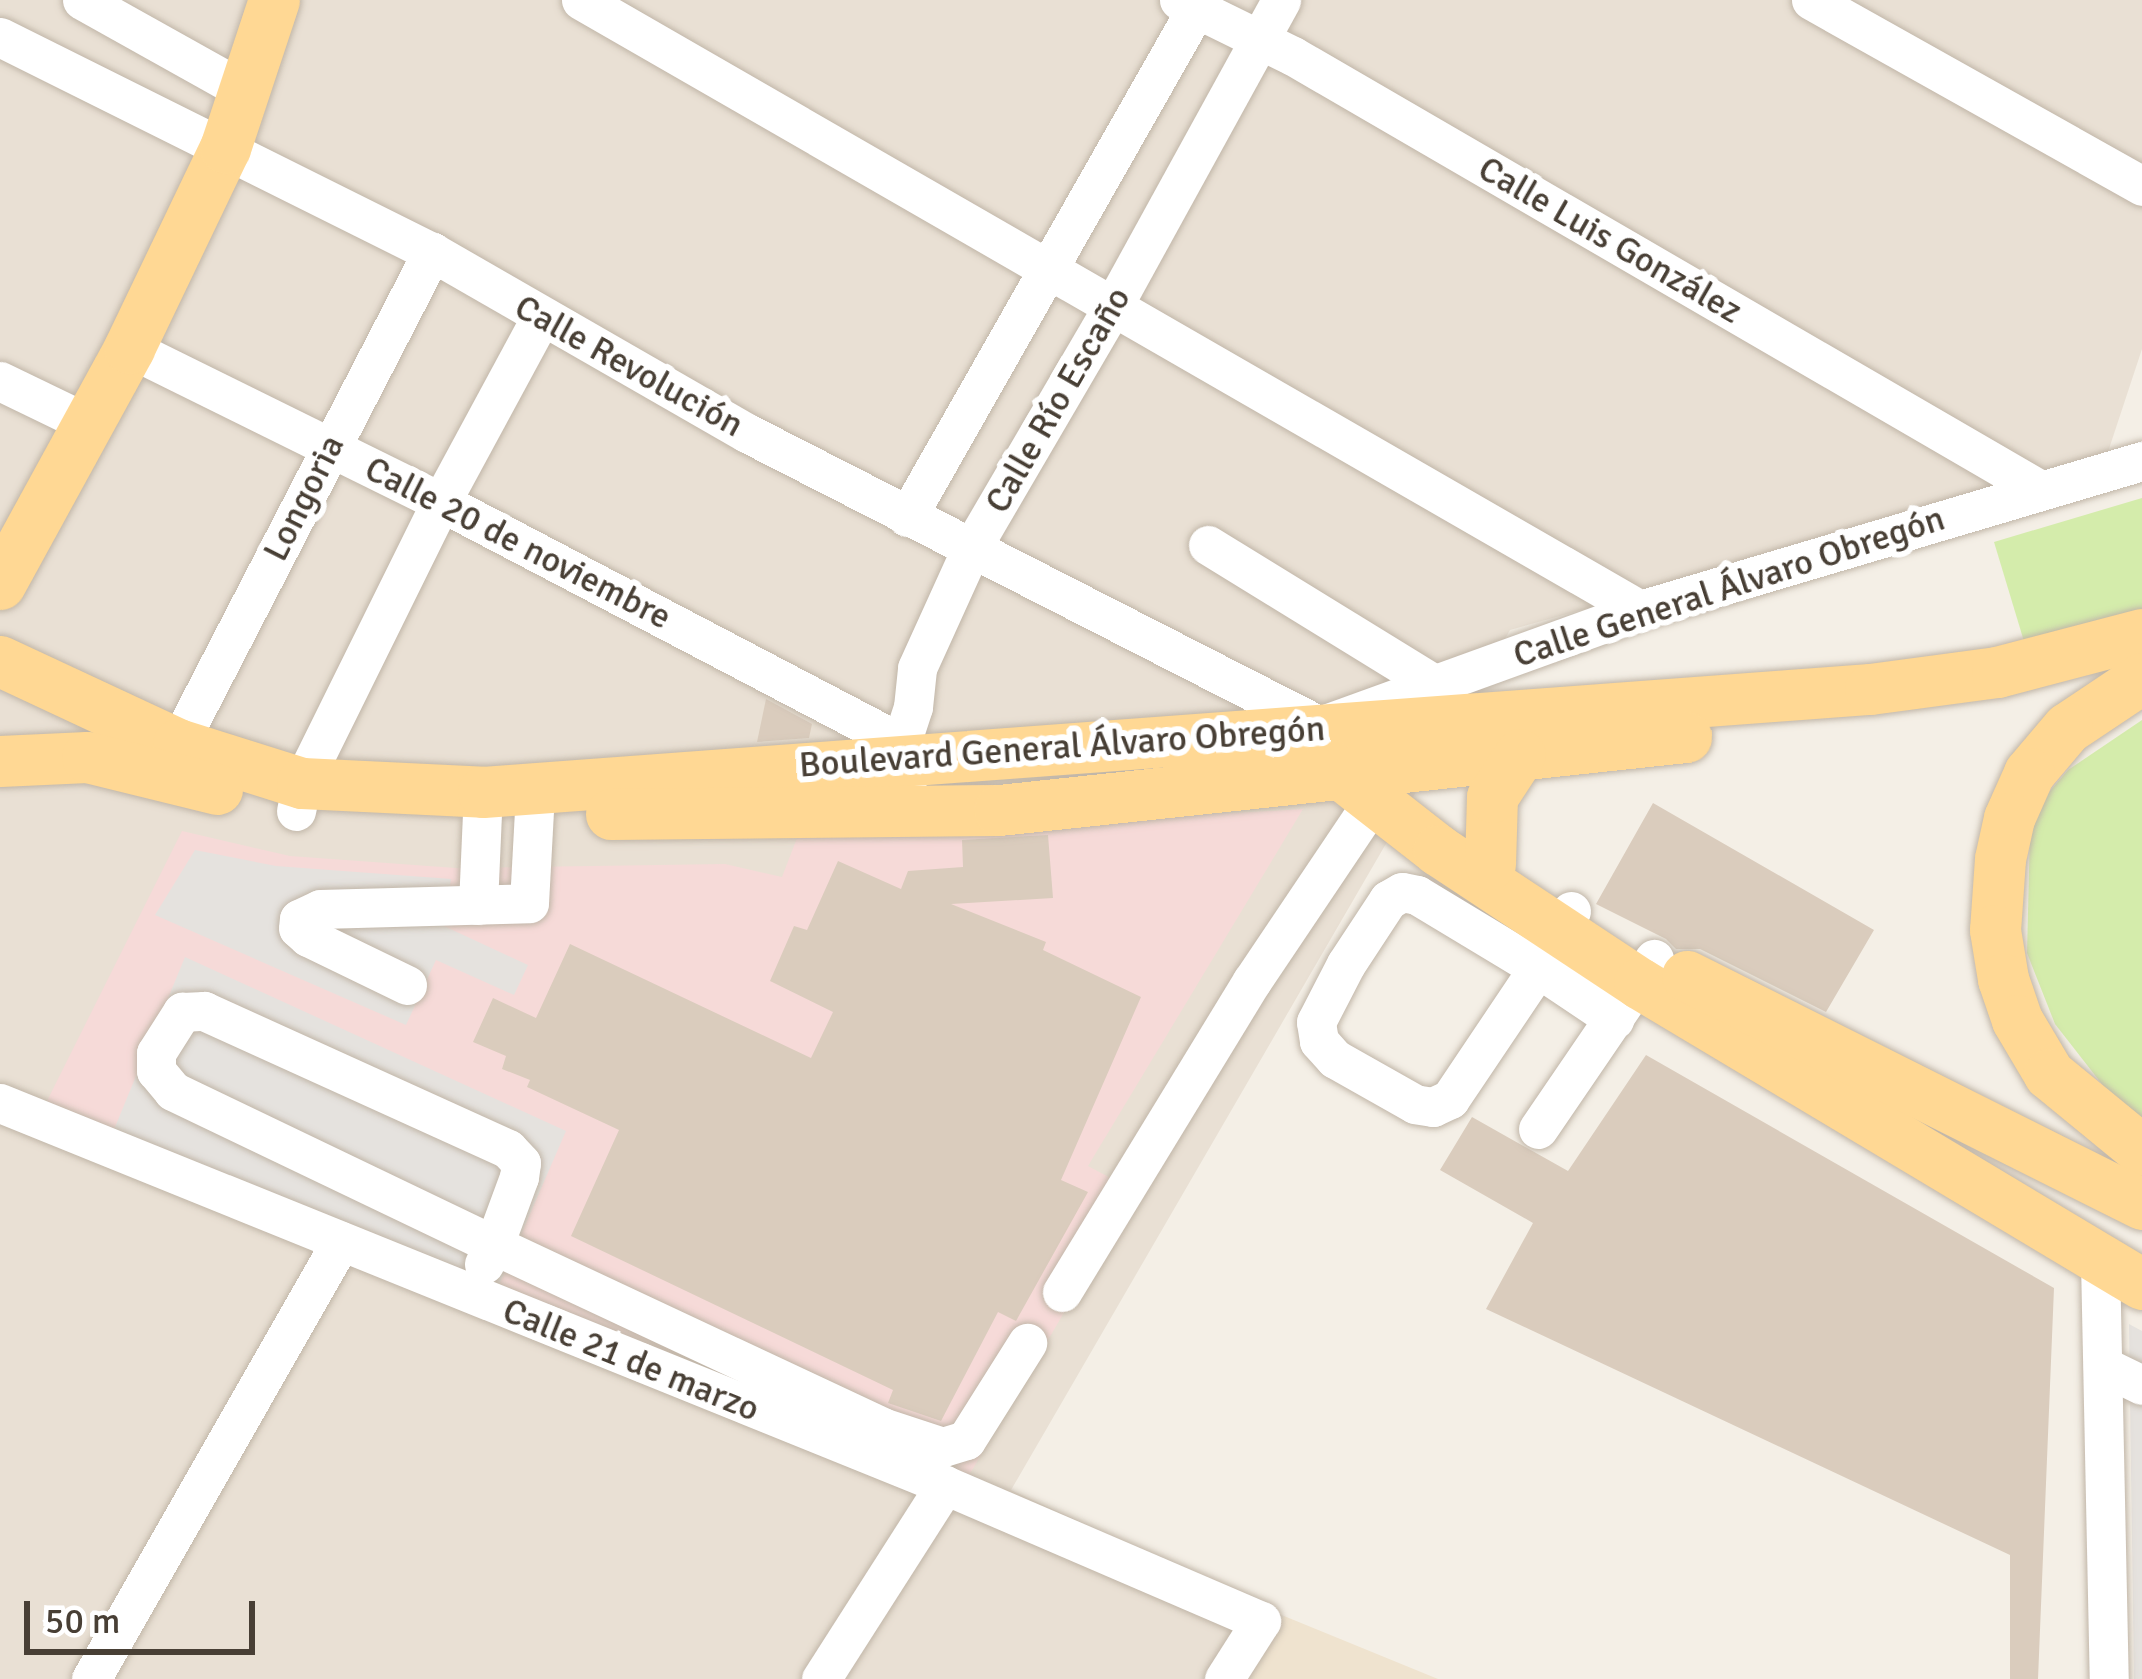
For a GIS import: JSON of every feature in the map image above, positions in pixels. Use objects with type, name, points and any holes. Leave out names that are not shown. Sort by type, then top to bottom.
[{"type":"main road","points":[[0,584],[129,348],[225,148],[274,0]]},
{"type":"main road","name":"Boulevard General Álvaro Obregón","points":[[534,803],[899,751],[1288,717],[1870,688],[1997,672],[2142,634]]},
{"type":"main road","name":"Boulevard General Álvaro Obregón","points":[[0,661],[168,759],[299,797],[923,812],[1362,782],[1520,754],[1977,709],[2142,674]]},
{"type":"main road","points":[[2142,674],[2067,728],[2029,773],[2009,818],[2000,859],[1995,930],[2002,979],[2017,1020],[2049,1074],[2068,1095],[2142,1150]]},
{"type":"main road","points":[[1288,717],[1556,936],[1636,987],[2128,1264]]},
{"type":"main road","points":[[1490,864],[1492,797],[1520,754]]},
{"type":"main road","points":[[0,761],[168,759]]},
{"type":"main road","points":[[1362,782],[1490,864],[1556,936]]},
{"type":"main road","points":[[1636,987],[1936,1103],[2142,1204]]},
{"type":"main road","points":[[1936,1103],[1974,1147],[2128,1264]]},
{"type":"street","points":[[82,0],[243,90]]},
{"type":"street","points":[[581,0],[1640,610]]},
{"type":"street","name":"Calle Río Escaño","points":[[899,751],[917,668],[971,549],[1114,306],[1281,0]]},
{"type":"street","points":[[1811,0],[2140,182]]},
{"type":"street","name":"Calle Río Escaño","points":[[907,517],[1051,269],[1192,3]]},
{"type":"street","name":"Calle Luis González","points":[[1192,3],[1257,42],[1293,56],[2037,488]]},
{"type":"street","name":"Calle Revolución","points":[[0,37],[432,252],[541,317],[907,517],[1288,717]]},
{"type":"street","name":"Longoria","points":[[168,759],[432,252]]},
{"type":"street","points":[[299,797],[441,502],[541,317]]},
{"type":"street","name":"Calle 20 de noviembre","points":[[129,348],[441,502],[899,751]]},
{"type":"street","points":[[0,381],[88,424]]},
{"type":"street","name":"Calle General Álvaro Obregón","points":[[1288,717],[1434,684],[1640,610],[2142,460]]},
{"type":"street","points":[[1208,545],[1434,684]]},
{"type":"street","points":[[899,751],[923,812]]},
{"type":"street","points":[[1062,1292],[1252,981],[1362,782]]},
{"type":"street","points":[[407,986],[308,937],[298,928],[298,920],[320,909],[529,903],[534,803]]},
{"type":"street","points":[[478,905],[482,804]]},
{"type":"street","points":[[1538,1129],[1636,987],[1556,936],[1402,892],[1388,899],[1316,1022],[1318,1040],[1335,1059],[1415,1104],[1433,1107],[1450,1100],[1556,936]]},
{"type":"street","points":[[468,1294],[494,1246],[519,1177],[521,1163],[508,1149],[204,1011],[182,1012],[166,1032],[156,1071],[173,1090],[494,1246],[882,1427],[944,1447],[966,1440],[1027,1343]]},
{"type":"street","name":"Calle 21 de marzo","points":[[0,1103],[945,1485],[1261,1621],[1225,1679]]},
{"type":"street","points":[[91,1679],[340,1240]]},
{"type":"street","points":[[2109,1679],[2103,1366],[2128,1264]]},
{"type":"street","points":[[2103,1366],[2142,1385]]},
{"type":"street","points":[[821,1679],[945,1485]]},
{"type":"shaded area","points":[[0,0],[2142,0],[2142,349],[2104,464],[1510,630],[1011,1490],[1284,1616],[1246,1679],[0,1679]]},
{"type":"shaded area","points":[[1303,809],[1088,1166],[1135,1191],[968,1477],[45,1105],[182,831],[290,856],[456,868],[725,864],[782,877],[797,838]]},
{"type":"shaded area","points":[[195,850],[276,866],[451,879],[444,926],[528,965],[514,995],[436,960],[406,1025],[155,915]]},
{"type":"shaded area","points":[[185,957],[566,1131],[499,1285],[113,1132]]},
{"type":"shaded area","points":[[2129,1324],[2142,1331],[2142,1679],[2134,1679]]},
{"type":"shaded area","points":[[1284,1616],[1438,1679],[1246,1679]]},
{"type":"green space","points":[[2142,498],[2142,623],[2029,658],[1994,542]]},
{"type":"green space","points":[[2142,720],[2142,1123],[2126,1115],[2055,1024],[2027,953],[2030,831],[2044,798],[2068,770]]},
{"type":"building","points":[[766,699],[812,724],[809,738],[757,742]]},
{"type":"building","points":[[1653,803],[1874,930],[1826,1012],[1700,949],[1676,949],[1666,939],[1596,904]]},
{"type":"building","points":[[1048,835],[1053,898],[951,904],[1046,942],[1043,950],[1141,997],[1061,1180],[1088,1192],[1016,1321],[998,1312],[941,1421],[888,1403],[893,1390],[571,1236],[619,1130],[527,1087],[530,1080],[502,1069],[506,1056],[473,1042],[493,998],[536,1018],[570,944],[811,1058],[833,1012],[770,981],[794,926],[807,930],[838,861],[901,889],[908,871],[963,867],[962,840]]},
{"type":"building","points":[[1646,1055],[2054,1288],[2038,1679],[2010,1679],[2010,1555],[1486,1309],[1533,1223],[1440,1170],[1472,1117],[1568,1171]]}]
